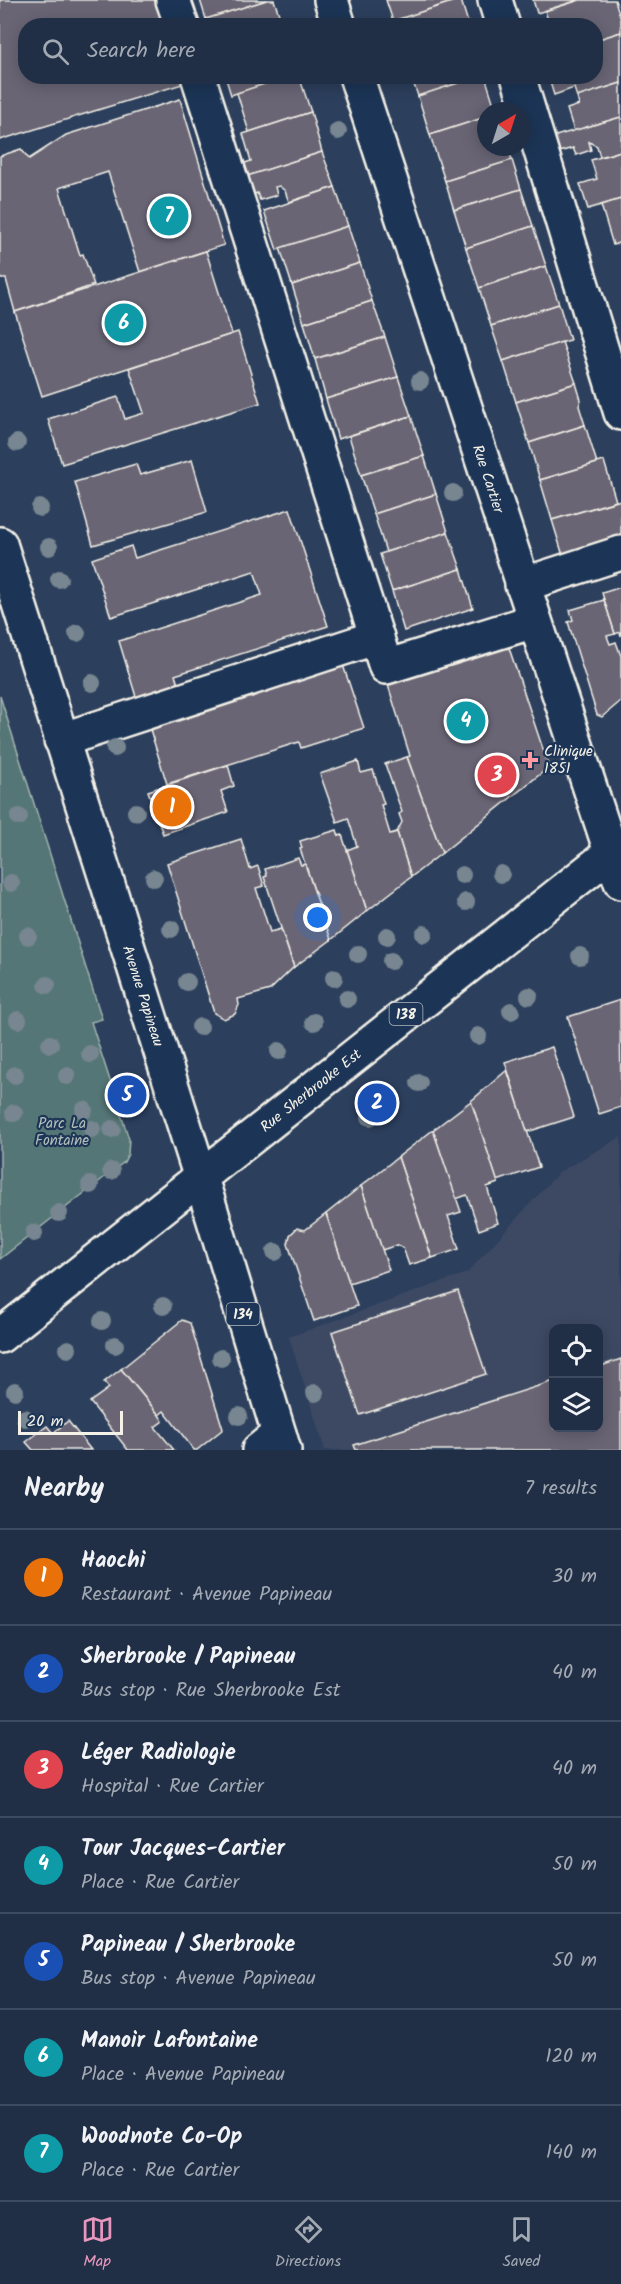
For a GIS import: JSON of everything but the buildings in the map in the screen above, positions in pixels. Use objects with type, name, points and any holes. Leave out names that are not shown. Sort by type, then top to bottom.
[{"type":"main road","points":[[173,0],[179,18]]},
{"type":"main road","points":[[331,0],[337,18]]},
{"type":"main road","points":[[495,0],[501,18]]},
{"type":"main road","points":[[201,84],[386,667],[534,621]]},
{"type":"main road","name":"Rue Cartier","points":[[359,84],[534,621],[618,859]]},
{"type":"main road","points":[[520,84],[621,412]]},
{"type":"main road","name":"Avenue Papineau","points":[[0,544],[201,1178],[274,1445]]},
{"type":"main road","points":[[522,585],[621,553]]},
{"type":"main road","points":[[62,740],[377,637]]},
{"type":"main road","name":"Rue Sherbrooke Est","points":[[0,1336],[139,1225],[618,859]]},
{"type":"shaded area","points":[[621,1137],[621,1450],[325,1450],[289,1337],[467,1273],[559,1172]]},
{"type":"green space","name":"Parc La Fontaine","points":[[0,696],[102,1019],[91,1022],[129,1139],[128,1154],[124,1162],[0,1259]]},
{"type":"place","name":"Woodnote Co-Op","points":[[169,216]]},
{"type":"place","name":"Manoir Lafontaine","points":[[124,323]]},
{"type":"place","name":"Tour Jacques-Cartier","points":[[466,721]]},
{"type":"place","name":"Clinique 1851","points":[[530,760]]},
{"type":"place","name":"Léger Radiologie","points":[[497,775]]},
{"type":"place","name":"Haochi","points":[[172,807]]},
{"type":"place","name":"Papineau / Sherbrooke","points":[[127,1095]]},
{"type":"place","name":"Sherbrooke / Papineau","points":[[377,1103]]}]
